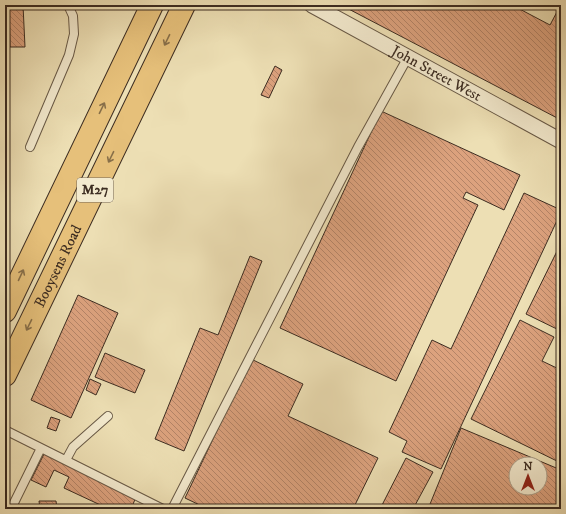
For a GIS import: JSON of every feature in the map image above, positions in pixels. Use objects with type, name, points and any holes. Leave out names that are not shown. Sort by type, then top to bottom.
[{"type":"main road","name":"Booysens Road","points":[[5,310],[152,5]]},
{"type":"main road","name":"Booysens Road","points":[[5,375],[184,5]]},
{"type":"street","name":"John Street West","points":[[312,5],[561,141]]},
{"type":"lane","points":[[30,147],[69,55],[74,34],[73,16],[68,5]]},
{"type":"lane","points":[[172,509],[358,147],[408,57]]},
{"type":"lane","points":[[66,460],[73,446],[108,416]]},
{"type":"lane","points":[[5,430],[163,509]]},
{"type":"lane","points":[[11,509],[41,448]]},
{"type":"building","points":[[9,5],[23,5],[25,47],[10,47]]},
{"type":"building","points":[[341,5],[512,5],[550,25],[559,8],[561,12],[561,120]]},
{"type":"building","points":[[275,66],[282,70],[269,98],[261,95]]},
{"type":"building","points":[[381,111],[520,175],[504,210],[466,192],[463,198],[478,205],[396,381],[280,328]]},
{"type":"building","points":[[524,193],[561,210],[561,212],[441,469],[402,452],[407,441],[389,432],[432,340],[451,349]]},
{"type":"building","points":[[561,243],[561,331],[526,314]]},
{"type":"building","points":[[250,256],[262,261],[184,451],[155,439],[200,328],[218,335]]},
{"type":"building","points":[[78,295],[118,313],[71,418],[31,400]]},
{"type":"building","points":[[520,320],[554,337],[542,361],[561,370],[561,463],[471,419]]},
{"type":"building","points":[[105,353],[145,370],[135,393],[95,377]]},
{"type":"building","points":[[251,359],[303,384],[288,416],[378,458],[353,509],[208,509],[185,498]]},
{"type":"building","points":[[90,379],[101,384],[96,395],[86,390]]},
{"type":"building","points":[[51,417],[60,420],[56,431],[47,428]]},
{"type":"building","points":[[461,428],[528,456],[508,456],[508,496],[548,496],[548,465],[561,470],[561,509],[428,509]]},
{"type":"building","points":[[44,454],[136,497],[131,509],[109,509],[64,488],[69,477],[54,470],[46,487],[31,480]]},
{"type":"building","points":[[406,458],[433,472],[413,509],[380,509]]},
{"type":"building","points":[[39,501],[56,501],[57,509],[40,509]]}]
